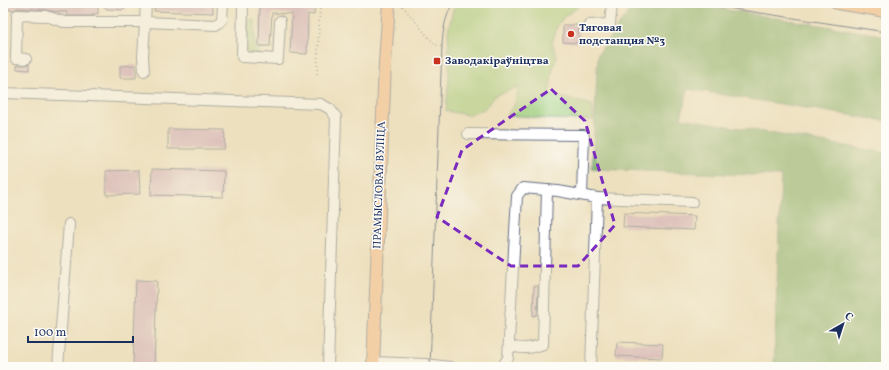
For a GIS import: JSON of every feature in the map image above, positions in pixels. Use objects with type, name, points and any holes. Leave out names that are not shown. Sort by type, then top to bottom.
[{"type":"main road","name":"ПРАМЫСЛОВАЯ ВУЛІЦА","points":[[373,365],[385,63],[389,3]]},
{"type":"main road","points":[[837,3],[886,11]]},
{"type":"street","points":[[144,71],[143,57],[146,3]]},
{"type":"street","points":[[26,59],[16,58],[18,15],[46,16],[64,22],[145,22],[216,25],[222,20],[222,3]]},
{"type":"street","points":[[243,3],[242,57],[278,59],[280,22]]},
{"type":"street","points":[[589,26],[610,24],[612,3]]},
{"type":"street","points":[[3,93],[321,104],[330,109],[336,117],[328,367]]},
{"type":"street","points":[[468,134],[584,135],[582,195]]},
{"type":"street","points":[[502,367],[508,358],[517,196],[523,188],[547,190],[597,198],[692,202]]},
{"type":"street","points":[[509,346],[522,349],[533,348],[542,344],[547,190]]},
{"type":"street","points":[[591,367],[597,198]]},
{"type":"street","points":[[58,367],[69,224]]},
{"type":"street","points":[[373,365],[425,364],[450,367]]},
{"type":"path","points":[[317,74],[320,3]]},
{"type":"path","points":[[400,3],[435,45],[444,47]]},
{"type":"highlighted area","points":[[551,89],[585,121],[615,225],[578,266],[511,266],[437,217],[462,150]]},
{"type":"green space","points":[[460,3],[577,3],[577,8],[565,16],[558,24],[552,43],[557,56],[553,67],[549,94],[592,105],[593,120],[506,116],[515,104],[519,87],[496,95],[484,109],[468,115],[446,111],[449,77],[448,31],[453,9]]},
{"type":"green space","points":[[635,3],[685,3],[886,36],[886,121],[688,89],[681,118],[886,153],[886,367],[774,367],[781,176],[592,169],[598,54]]},
{"type":"green space","points":[[248,20],[255,20],[255,46],[259,48],[259,55],[247,53],[245,49],[246,23]]},
{"type":"building","points":[[3,3],[98,3],[98,14],[92,14],[92,16],[67,16],[67,12],[17,8],[14,10],[3,9]]},
{"type":"building","points":[[100,3],[131,3],[123,10],[107,9]]},
{"type":"building","points":[[155,3],[213,3],[213,13],[154,11]]},
{"type":"building","points":[[260,3],[315,4],[314,15],[308,14],[307,54],[290,53],[292,14],[272,13],[270,46],[259,46]]},
{"type":"building","name":"Тяговая подстанция №3","points":[[563,25],[579,25],[578,43],[563,42]]},
{"type":"building","points":[[29,64],[29,70],[17,69],[17,65]]},
{"type":"building","points":[[136,65],[136,78],[120,78],[120,66]]},
{"type":"building","points":[[168,129],[225,130],[224,149],[168,149]]},
{"type":"building","points":[[152,169],[224,171],[223,197],[151,195]]},
{"type":"building","points":[[139,170],[140,194],[106,195],[106,171]]},
{"type":"building","points":[[624,213],[695,216],[694,230],[623,227]]},
{"type":"building","points":[[136,280],[157,281],[154,367],[133,367]]},
{"type":"building","points":[[534,286],[538,286],[537,315],[533,316]]},
{"type":"building","points":[[617,342],[663,344],[662,358],[616,356]]},
{"type":"tram line","points":[[430,367],[442,46],[445,24],[453,3]]},
{"type":"tram line","points":[[694,3],[886,32]]},
{"type":"place","name":"Тяговая подстанция №3","points":[[571,34]]},
{"type":"place","name":"Заводакіраўніцтва","points":[[437,61]]}]
